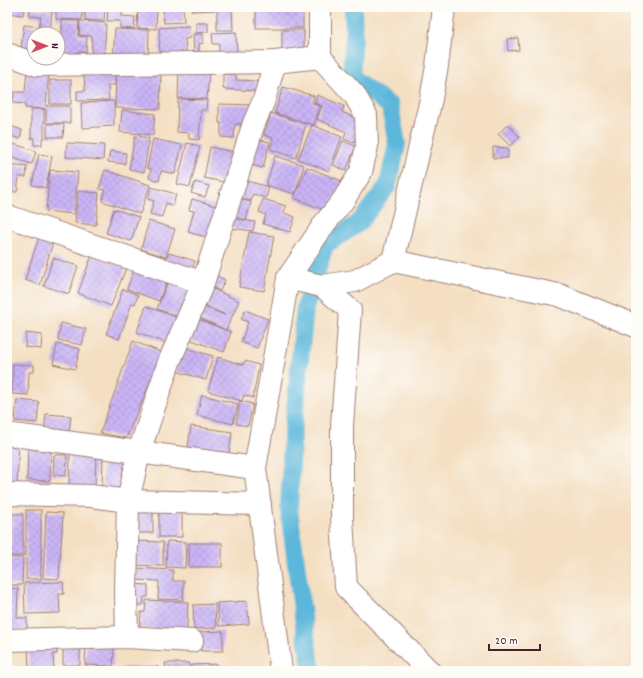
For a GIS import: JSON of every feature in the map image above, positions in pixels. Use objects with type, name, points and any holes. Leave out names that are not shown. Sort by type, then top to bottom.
[{"type":"street","points":[[281,671],[255,468],[288,278],[325,223],[342,202],[361,172],[367,146],[366,115],[354,94],[320,57],[320,7]]},
{"type":"street","points":[[393,261],[431,99],[437,66],[444,7]]},
{"type":"street","points":[[7,54],[37,64],[275,62],[320,57]]},
{"type":"street","points":[[127,637],[126,591],[128,501],[139,452],[169,362],[203,283],[254,123],[264,100],[275,62]]},
{"type":"street","points":[[7,216],[203,283]]},
{"type":"street","points":[[288,278],[322,286],[355,281],[393,261],[559,295],[636,326]]},
{"type":"street","points":[[322,286],[350,310],[342,426],[342,518],[346,587],[429,671]]},
{"type":"street","points":[[7,434],[255,468]]},
{"type":"street","points":[[7,494],[91,496],[128,501],[260,504]]},
{"type":"street","points":[[7,640],[127,637],[192,642]]},
{"type":"building","points":[[7,7],[25,7],[23,15],[7,13]]},
{"type":"building","points":[[38,7],[56,7],[55,11]]},
{"type":"building","points":[[56,7],[82,7],[82,20],[56,19]]},
{"type":"building","points":[[83,7],[105,7],[104,21],[85,20]]},
{"type":"building","points":[[108,7],[122,7],[122,16],[135,17],[134,29],[120,28],[120,21],[107,21]]},
{"type":"building","points":[[138,7],[157,7],[156,29],[137,28]]},
{"type":"building","points":[[163,7],[183,7],[184,22],[164,23]]},
{"type":"building","points":[[192,7],[232,7],[233,30],[217,30],[217,10],[192,11]]},
{"type":"building","points":[[256,7],[303,7],[303,28],[256,28]]},
{"type":"building","points":[[30,8],[52,11],[51,26],[39,26],[41,17],[29,16]]},
{"type":"building","points":[[62,20],[79,21],[78,36],[87,37],[86,52],[76,52],[76,62],[66,60],[66,26],[62,26]]},
{"type":"building","points":[[80,21],[106,23],[104,60],[91,60],[92,36],[79,35]]},
{"type":"building","points":[[196,23],[208,23],[208,32],[196,33]]},
{"type":"building","points":[[24,25],[32,26],[26,26],[26,57],[20,56]]},
{"type":"building","points":[[189,26],[190,38],[185,39],[187,60],[160,61],[159,28]]},
{"type":"building","points":[[115,29],[149,30],[148,61],[113,59]]},
{"type":"building","points":[[282,30],[304,30],[304,56],[282,55]]},
{"type":"building","points":[[236,32],[237,56],[219,57],[219,44],[213,44],[212,33]]},
{"type":"building","points":[[193,34],[203,34],[203,43],[199,44],[199,57],[194,58]]},
{"type":"building","points":[[518,38],[519,50],[508,51],[507,39]]},
{"type":"building","points":[[7,66],[12,67],[7,80]]},
{"type":"building","points":[[179,68],[209,70],[207,99],[178,98]]},
{"type":"building","points":[[27,69],[49,71],[46,106],[70,106],[70,123],[46,123],[46,109],[25,108],[25,104],[13,103],[14,92],[25,92]]},
{"type":"building","points":[[116,71],[161,72],[160,109],[115,108]]},
{"type":"building","points":[[115,72],[115,85],[108,85],[109,100],[77,101],[77,91],[85,91],[84,74]]},
{"type":"building","points":[[223,74],[236,75],[236,80],[257,81],[257,91],[223,89]]},
{"type":"building","points":[[50,80],[71,80],[71,104],[50,104]]},
{"type":"building","points":[[283,87],[314,96],[312,103],[320,106],[314,125],[275,113]]},
{"type":"building","points":[[317,95],[344,106],[342,112],[358,119],[355,127],[360,128],[354,143],[344,139],[346,132],[317,119],[322,106],[314,103]]},
{"type":"building","points":[[178,99],[207,100],[206,110],[201,110],[199,140],[189,139],[189,133],[177,132]]},
{"type":"building","points":[[114,101],[114,126],[82,128],[81,103]]},
{"type":"building","points":[[219,104],[253,105],[253,125],[235,124],[234,138],[221,137]]},
{"type":"building","points":[[31,109],[44,109],[44,138],[42,138],[42,145],[34,145],[34,138],[31,138]]},
{"type":"building","points":[[122,110],[155,114],[153,135],[120,132]]},
{"type":"building","points":[[271,113],[306,124],[296,158],[270,149],[273,138],[264,135]]},
{"type":"building","points":[[266,121],[261,140],[270,142],[263,168],[248,164]]},
{"type":"building","points":[[47,124],[64,124],[63,137],[47,137]]},
{"type":"building","points":[[508,124],[520,137],[510,146],[498,134]]},
{"type":"building","points":[[312,125],[342,137],[329,171],[298,159]]},
{"type":"building","points":[[10,126],[22,130],[20,139],[8,135]]},
{"type":"building","points":[[135,136],[149,138],[144,172],[129,169]]},
{"type":"building","points":[[153,139],[182,145],[175,174],[161,171],[159,181],[149,178],[151,169],[147,168]]},
{"type":"building","points":[[343,141],[356,146],[346,171],[333,165]]},
{"type":"building","points":[[7,142],[36,151],[32,164],[7,156]]},
{"type":"building","points":[[67,143],[104,145],[103,160],[66,157]]},
{"type":"building","points":[[187,143],[200,146],[190,187],[177,184]]},
{"type":"building","points":[[210,147],[239,153],[233,184],[204,178]]},
{"type":"building","points":[[493,147],[508,148],[508,158],[493,158]]},
{"type":"building","points":[[110,151],[126,153],[125,164],[108,162]]},
{"type":"building","points":[[39,154],[52,156],[46,188],[32,185]]},
{"type":"building","points":[[275,156],[304,165],[295,194],[266,185]]},
{"type":"building","points":[[7,165],[27,167],[26,177],[19,177],[17,192],[7,191]]},
{"type":"building","points":[[307,167],[342,181],[329,212],[294,198]]},
{"type":"building","points":[[50,170],[78,172],[74,214],[46,211]]},
{"type":"building","points":[[105,170],[150,185],[140,214],[102,201],[105,190],[99,189]]},
{"type":"building","points":[[240,179],[269,187],[266,198],[253,194],[251,201],[235,196]]},
{"type":"building","points":[[195,182],[209,186],[205,197],[191,193]]},
{"type":"building","points":[[151,187],[176,194],[173,206],[166,203],[162,217],[150,214],[154,201],[148,199]]},
{"type":"building","points":[[78,191],[99,193],[96,225],[75,223]]},
{"type":"building","points":[[234,198],[251,202],[246,220],[229,215]]},
{"type":"building","points":[[192,199],[222,208],[213,239],[188,232],[194,211],[189,210]]},
{"type":"building","points":[[263,199],[286,206],[284,213],[295,217],[290,232],[263,224],[266,215],[259,212]]},
{"type":"building","points":[[114,209],[139,217],[131,241],[106,233]]},
{"type":"building","points":[[232,218],[255,222],[253,231],[231,228]]},
{"type":"building","points":[[149,221],[175,229],[166,257],[141,249]]},
{"type":"building","points":[[249,232],[274,236],[264,291],[239,287]]},
{"type":"building","points":[[40,234],[54,239],[40,285],[25,280]]},
{"type":"building","points":[[169,253],[195,261],[191,272],[165,264]]},
{"type":"building","points":[[92,255],[126,268],[111,306],[78,293]]},
{"type":"building","points":[[53,258],[78,266],[69,294],[44,286]]},
{"type":"building","points":[[137,261],[170,273],[159,301],[127,289]]},
{"type":"building","points":[[171,273],[199,284],[185,319],[157,309]]},
{"type":"building","points":[[215,275],[225,280],[220,291],[207,285]]},
{"type":"building","points":[[211,288],[239,301],[226,330],[199,318],[204,307],[225,315],[203,305]]},
{"type":"building","points":[[123,289],[138,295],[135,304],[132,303],[119,339],[106,334]]},
{"type":"building","points":[[146,306],[181,319],[171,345],[137,332]]},
{"type":"building","points":[[245,310],[268,319],[257,348],[241,342],[248,322],[241,319]]},
{"type":"building","points":[[197,319],[231,332],[224,352],[189,339]]},
{"type":"building","points":[[61,323],[86,329],[82,345],[58,340]]},
{"type":"building","points":[[26,333],[42,335],[41,349],[25,347]]},
{"type":"building","points":[[133,341],[163,353],[126,438],[100,433]]},
{"type":"building","points":[[57,344],[80,349],[75,369],[53,364]]},
{"type":"building","points":[[183,347],[213,356],[206,380],[176,371]]},
{"type":"building","points":[[218,357],[243,365],[245,361],[259,365],[253,398],[244,395],[242,401],[208,391]]},
{"type":"building","points":[[13,364],[34,365],[34,372],[29,372],[28,395],[12,394]]},
{"type":"building","points":[[202,395],[238,404],[233,424],[197,415]]},
{"type":"building","points":[[17,400],[39,402],[37,423],[15,421]]},
{"type":"building","points":[[240,401],[253,404],[248,426],[236,424]]},
{"type":"building","points":[[46,414],[71,416],[69,433],[44,432]]},
{"type":"building","points":[[191,426],[232,432],[229,453],[188,448]]},
{"type":"building","points":[[7,442],[19,442],[17,484],[7,484]]},
{"type":"building","points":[[28,445],[51,446],[50,481],[27,480]]},
{"type":"building","points":[[70,453],[96,454],[95,488],[69,488]]},
{"type":"building","points":[[54,455],[67,455],[66,476],[53,475]]},
{"type":"building","points":[[103,456],[129,456],[128,488],[102,488]]},
{"type":"building","points":[[7,504],[11,504],[10,522],[7,522]]},
{"type":"building","points":[[133,504],[153,504],[153,533],[132,533]]},
{"type":"building","points":[[26,510],[41,510],[41,579],[26,579]]},
{"type":"building","points":[[159,510],[182,510],[182,537],[159,537]]},
{"type":"building","points":[[46,512],[63,513],[59,579],[43,578]]},
{"type":"building","points":[[12,514],[23,514],[23,556],[11,556]]},
{"type":"building","points":[[133,541],[163,542],[163,566],[132,565]]},
{"type":"building","points":[[167,541],[186,542],[185,568],[166,567]]},
{"type":"building","points":[[189,543],[222,543],[222,567],[189,567]]},
{"type":"building","points":[[7,557],[23,558],[22,585],[7,585]]},
{"type":"building","points":[[135,568],[173,570],[173,581],[184,581],[183,600],[158,599],[159,581],[134,580]]},
{"type":"building","points":[[63,582],[64,594],[59,594],[60,613],[25,614],[24,583]]},
{"type":"building","points":[[129,584],[148,585],[148,597],[144,597],[143,605],[134,605]]},
{"type":"building","points":[[7,588],[18,589],[17,618],[27,618],[27,630],[7,629]]},
{"type":"building","points":[[146,600],[188,602],[187,630],[140,628],[141,612],[145,612]]},
{"type":"building","points":[[247,601],[249,624],[219,626],[217,603]]},
{"type":"building","points":[[215,604],[216,628],[194,629],[193,605]]},
{"type":"building","points":[[223,631],[223,651],[201,651],[200,632]]},
{"type":"building","points":[[28,644],[57,644],[57,654],[53,654],[54,671],[29,671]]},
{"type":"building","points":[[63,644],[80,644],[80,665],[63,665]]},
{"type":"building","points":[[86,644],[114,645],[113,666],[85,665]]},
{"type":"building","points":[[165,663],[189,663],[189,671],[161,671],[161,669],[166,669]]},
{"type":"building","points":[[217,664],[217,671],[191,671],[191,665]]},
{"type":"building","points":[[124,667],[159,667],[159,671],[124,671]]},
{"type":"waterway","points":[[312,671],[305,632],[289,509],[292,439],[305,308],[325,245],[359,223],[388,185],[397,144],[390,106],[351,77],[354,36],[353,7]]}]
